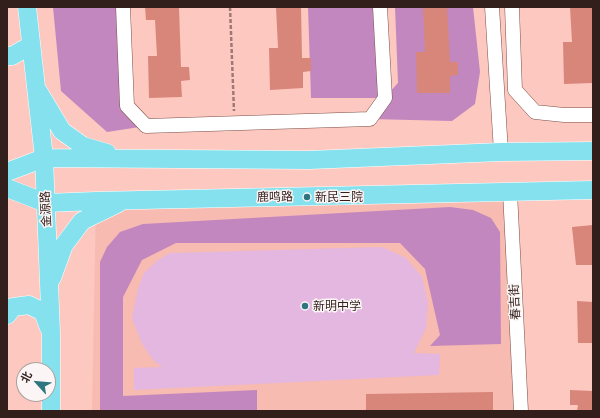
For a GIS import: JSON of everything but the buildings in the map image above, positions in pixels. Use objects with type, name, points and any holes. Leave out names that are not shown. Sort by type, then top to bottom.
[{"type":"main road","name":"金源路","points":[[27,7],[44,158],[50,286],[51,411]]},
{"type":"main road","points":[[7,56],[12,56],[31,45]]},
{"type":"main road","points":[[36,87],[62,131],[83,146],[124,159]]},
{"type":"main road","points":[[7,172],[44,158],[310,160],[502,152],[593,151]]},
{"type":"main road","name":"鹿鸣路","points":[[7,188],[46,203],[593,190]]},
{"type":"main road","points":[[50,286],[64,245],[82,221],[126,200]]},
{"type":"main road","points":[[7,315],[13,307],[30,305],[43,312],[51,333]]},
{"type":"street","points":[[123,7],[127,106],[146,126],[370,119],[385,98],[380,7]]},
{"type":"street","points":[[492,7],[502,152]]},
{"type":"street","points":[[512,7],[515,90],[535,112],[564,115],[593,114]]},
{"type":"street","name":"春吉街","points":[[510,192],[521,411]]},
{"type":"path","points":[[230,7],[235,123]]},
{"type":"shaded area","points":[[53,7],[123,7],[127,106],[146,126],[107,132],[61,91]]},
{"type":"shaded area","points":[[308,7],[380,7],[385,97],[398,83],[395,7],[473,7],[480,72],[475,104],[452,121],[370,119],[385,98],[311,98]]},
{"type":"shaded area","name":"新明中学","points":[[510,192],[521,411],[92,411],[96,201]]},
{"type":"shaded area","points":[[450,207],[473,210],[491,218],[500,232],[501,344],[430,346],[440,335],[425,269],[400,243],[176,243],[142,260],[123,297],[123,396],[257,390],[257,411],[100,411],[100,262],[107,247],[120,232],[143,224]]},
{"type":"shaded area","points":[[382,247],[406,258],[422,277],[428,303],[426,328],[414,353],[440,354],[439,375],[134,390],[134,368],[162,367],[154,361],[142,344],[132,318],[138,289],[144,273],[158,260],[170,253]]},
{"type":"place","name":"新民三院","points":[[307,197]]},
{"type":"place","name":"新明中学","points":[[305,306]]}]
